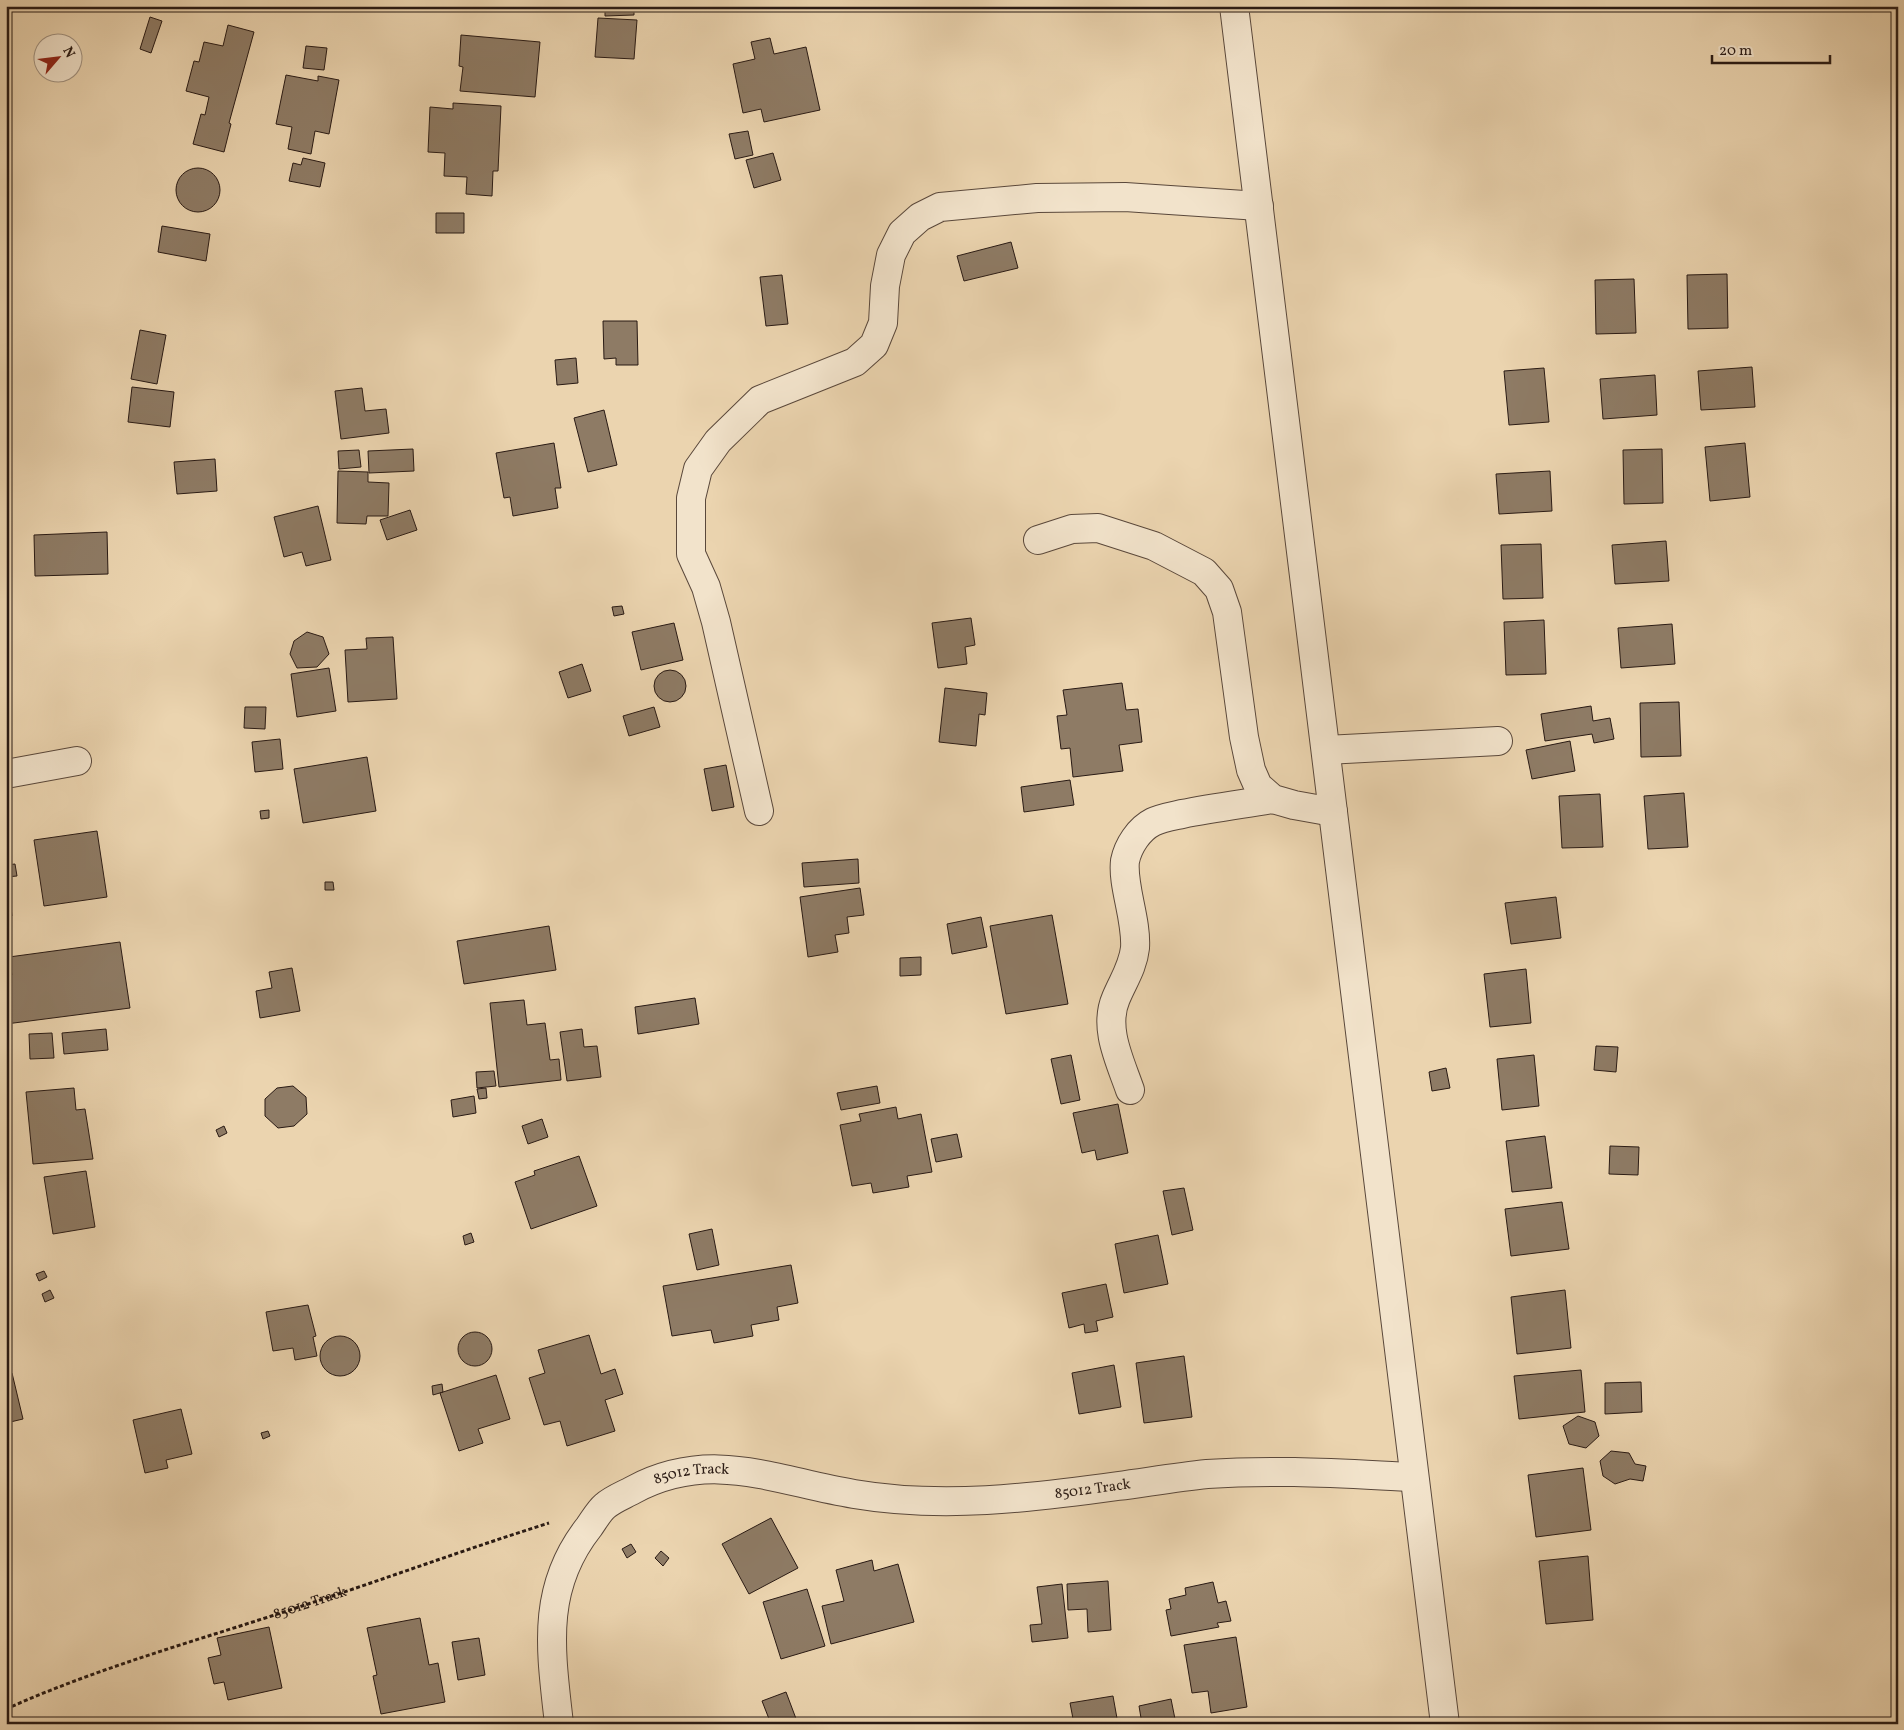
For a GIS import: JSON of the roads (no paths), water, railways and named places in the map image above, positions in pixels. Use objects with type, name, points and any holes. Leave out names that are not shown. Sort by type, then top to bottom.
[{"type":"street","points":[[1234,6],[1445,1724]]},
{"type":"street","points":[[759,811],[716,622],[706,587],[691,554],[689,528],[691,498],[698,469],[718,441],[760,400],[855,362],[874,346],[883,323],[885,286],[891,255],[902,233],[920,217],[940,207],[1038,198],[1125,197],[1258,206]]},
{"type":"street","points":[[1038,540],[1072,529],[1098,528],[1154,546],[1204,572],[1219,589],[1227,612],[1251,770],[1258,786],[1273,799]]},
{"type":"street","points":[[1326,750],[1498,741]]},
{"type":"street","points":[[6,774],[77,761]]},
{"type":"street","points":[[1130,1090],[1112,1037],[1111,1021],[1115,999],[1128,973],[1135,950],[1135,929],[1125,862],[1130,846],[1142,830],[1154,822],[1189,813],[1273,799],[1333,812]]},
{"type":"street","name":"85012 Track","points":[[559,1724],[550,1646],[552,1609],[557,1587],[578,1540],[606,1505],[654,1479],[692,1470],[718,1468],[778,1476],[854,1494],[931,1501],[998,1500],[1207,1474],[1289,1473],[1414,1477]]}]
